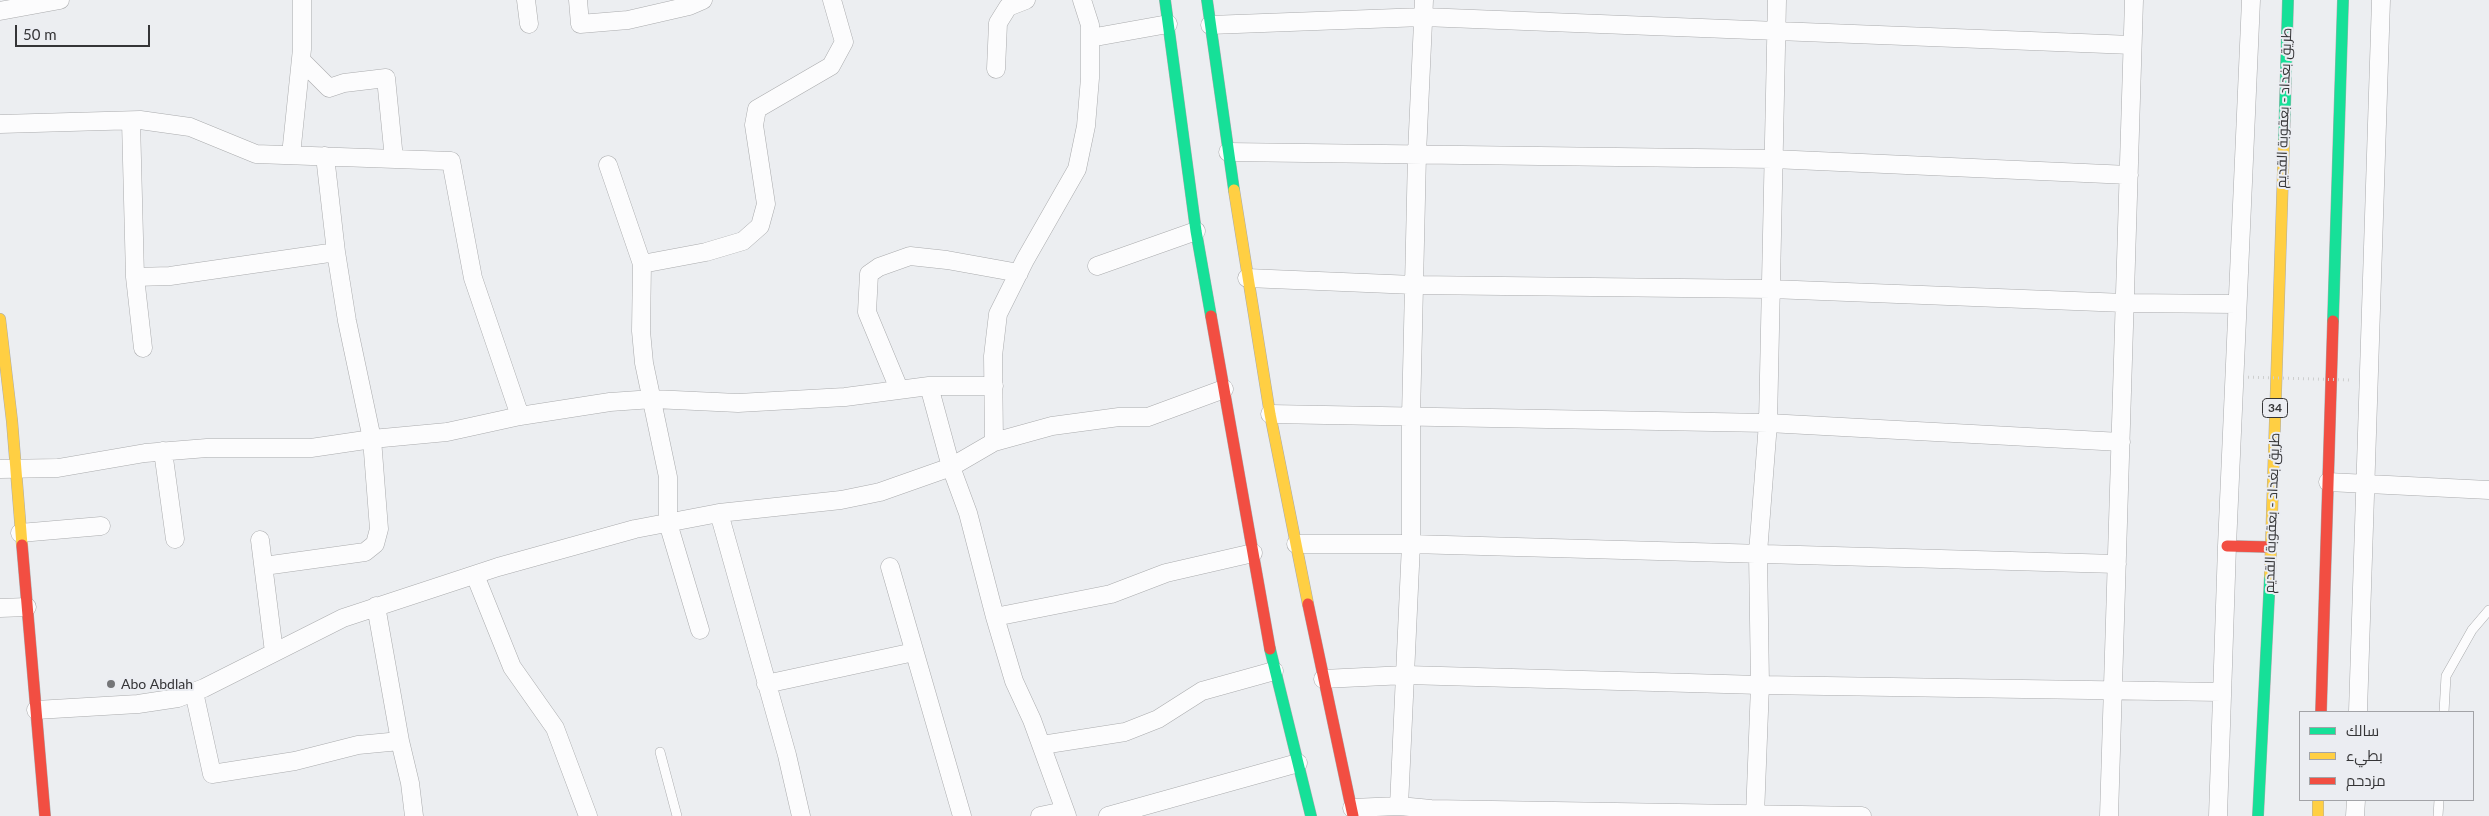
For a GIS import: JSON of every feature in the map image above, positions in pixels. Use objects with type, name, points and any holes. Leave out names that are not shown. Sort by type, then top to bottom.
[{"type":"main road","points":[[1165,0],[1196,231],[1224,389],[1233,416],[1253,553],[1274,671],[1311,816]]},
{"type":"main road","points":[[1207,0],[1266,414],[1296,544],[1353,812]]},
{"type":"main road","name":"طريق بغداد - بعقوبة القديم","points":[[2258,816],[2271,547],[2288,0]]},
{"type":"main road","points":[[2321,711],[2343,0]]},
{"type":"main road","points":[[0,324],[8,469],[20,533],[45,816]]},
{"type":"main road","points":[[2227,546],[2271,547]]},
{"type":"main road","points":[[2318,801],[2318,816]]},
{"type":"street","points":[[0,10],[60,0]]},
{"type":"street","points":[[291,155],[301,60],[302,0]]},
{"type":"street","points":[[526,0],[529,24]]},
{"type":"street","points":[[578,0],[580,24],[628,20],[689,6],[703,0]]},
{"type":"street","points":[[642,264],[706,252],[744,241],[760,226],[766,204],[754,125],[757,109],[831,66],[844,42],[832,0]]},
{"type":"street","points":[[996,69],[998,23],[1008,7],[1026,0]]},
{"type":"street","points":[[994,442],[993,356],[998,314],[1077,169],[1086,126],[1090,78],[1090,25],[1082,0]]},
{"type":"street","points":[[1755,815],[1760,685],[1758,553],[1768,422],[1777,0]]},
{"type":"street","points":[[2109,816],[2134,0]]},
{"type":"street","points":[[2218,816],[2221,692],[2251,0]]},
{"type":"street","points":[[2358,711],[2364,484],[2382,0]]},
{"type":"street","points":[[1210,25],[1424,8],[1775,29],[2132,45]]},
{"type":"street","points":[[1399,806],[1411,544],[1411,418],[1417,154],[1424,8]]},
{"type":"street","points":[[1090,38],[1168,24]]},
{"type":"street","points":[[301,60],[329,88],[344,83],[386,78],[394,159]]},
{"type":"street","points":[[131,120],[135,277],[143,348]]},
{"type":"street","points":[[0,124],[131,120],[190,127],[256,154],[451,161],[473,278],[520,416]]},
{"type":"street","points":[[1228,152],[1773,159],[2128,175]]},
{"type":"street","points":[[264,566],[365,552],[375,544],[379,529],[372,439],[347,321],[336,252],[325,156]]},
{"type":"street","points":[[608,165],[642,264],[641,332],[644,363],[668,477],[668,523],[700,630]]},
{"type":"street","points":[[1097,266],[1196,231]]},
{"type":"street","points":[[135,277],[170,276],[336,252]]},
{"type":"street","points":[[899,389],[867,312],[869,274],[879,267],[910,256],[947,260],[1019,273]]},
{"type":"street","points":[[1247,278],[1414,286],[1771,289],[2125,303],[2237,304]]},
{"type":"street","points":[[8,469],[58,468],[89,461],[163,451],[216,447],[311,448],[372,439],[447,432],[520,416],[610,402],[653,399],[738,403],[845,397],[929,386],[994,386]]},
{"type":"street","points":[[929,386],[951,467],[968,513],[1014,681],[1042,745],[1066,813],[1040,816]]},
{"type":"street","points":[[36,710],[138,704],[178,698],[194,692],[343,618],[475,575],[635,529],[719,513],[841,500],[880,492],[951,467],[994,442],[1052,426],[1119,417],[1148,417],[1224,389]]},
{"type":"street","points":[[1266,414],[1411,418],[1768,422],[2121,442]]},
{"type":"street","points":[[163,451],[175,539]]},
{"type":"street","points":[[2328,482],[2489,490]]},
{"type":"street","points":[[719,513],[787,755],[801,816]]},
{"type":"street","points":[[20,533],[101,526]]},
{"type":"street","points":[[260,540],[274,652]]},
{"type":"street","points":[[1296,544],[1411,544],[2116,564]]},
{"type":"street","points":[[995,617],[1111,594],[1166,573],[1253,553]]},
{"type":"street","points":[[890,567],[962,816]]},
{"type":"street","points":[[475,575],[512,667],[555,728],[588,816]]},
{"type":"street","points":[[376,606],[400,741],[410,783],[414,816]]},
{"type":"street","points":[[0,608],[27,607]]},
{"type":"street","points":[[766,684],[914,652]]},
{"type":"street","points":[[1042,745],[1125,732],[1158,720],[1202,691],[1274,671]]},
{"type":"street","points":[[1323,678],[1406,675],[1760,685],[2221,692]]},
{"type":"street","points":[[194,692],[212,774],[295,761],[358,745],[400,741]]},
{"type":"street","points":[[1108,816],[1298,763]]},
{"type":"street","points":[[2355,816],[2356,801]]},
{"type":"street","points":[[1353,812],[1399,806],[1431,809],[1862,816]]},
{"type":"lane","points":[[2444,711],[2446,676],[2472,630],[2489,610]]},
{"type":"lane","points":[[660,752],[677,816]]},
{"type":"lane","points":[[2438,816],[2439,801]]},
{"type":"path","points":[[2243,377],[2350,380]]},
{"type":"traffic: fast","points":[[1165,0],[1196,231],[1211,316]]},
{"type":"traffic: fast","points":[[1207,0],[1234,190]]},
{"type":"traffic: fast","points":[[2284,141],[2288,0]]},
{"type":"traffic: fast","points":[[2333,321],[2343,0]]},
{"type":"traffic: fast","points":[[2258,816],[2270,576]]},
{"type":"traffic: fast","points":[[1270,649],[1311,816]]},
{"type":"traffic: slow","points":[[2270,576],[2284,141]]},
{"type":"traffic: slow","points":[[1234,190],[1270,414],[1308,604]]},
{"type":"traffic: slow","points":[[0,319],[12,421],[22,545]]},
{"type":"traffic: slow","points":[[2318,801],[2318,816]]},
{"type":"traffic: jam","points":[[1211,316],[1270,649]]},
{"type":"traffic: jam","points":[[2321,711],[2333,321]]},
{"type":"traffic: jam","points":[[22,545],[45,816]]},
{"type":"traffic: jam","points":[[2227,546],[2271,547]]},
{"type":"traffic: jam","points":[[1308,604],[1353,816]]},
{"type":"place","name":"Abo Abdlah","points":[[111,684]]}]
